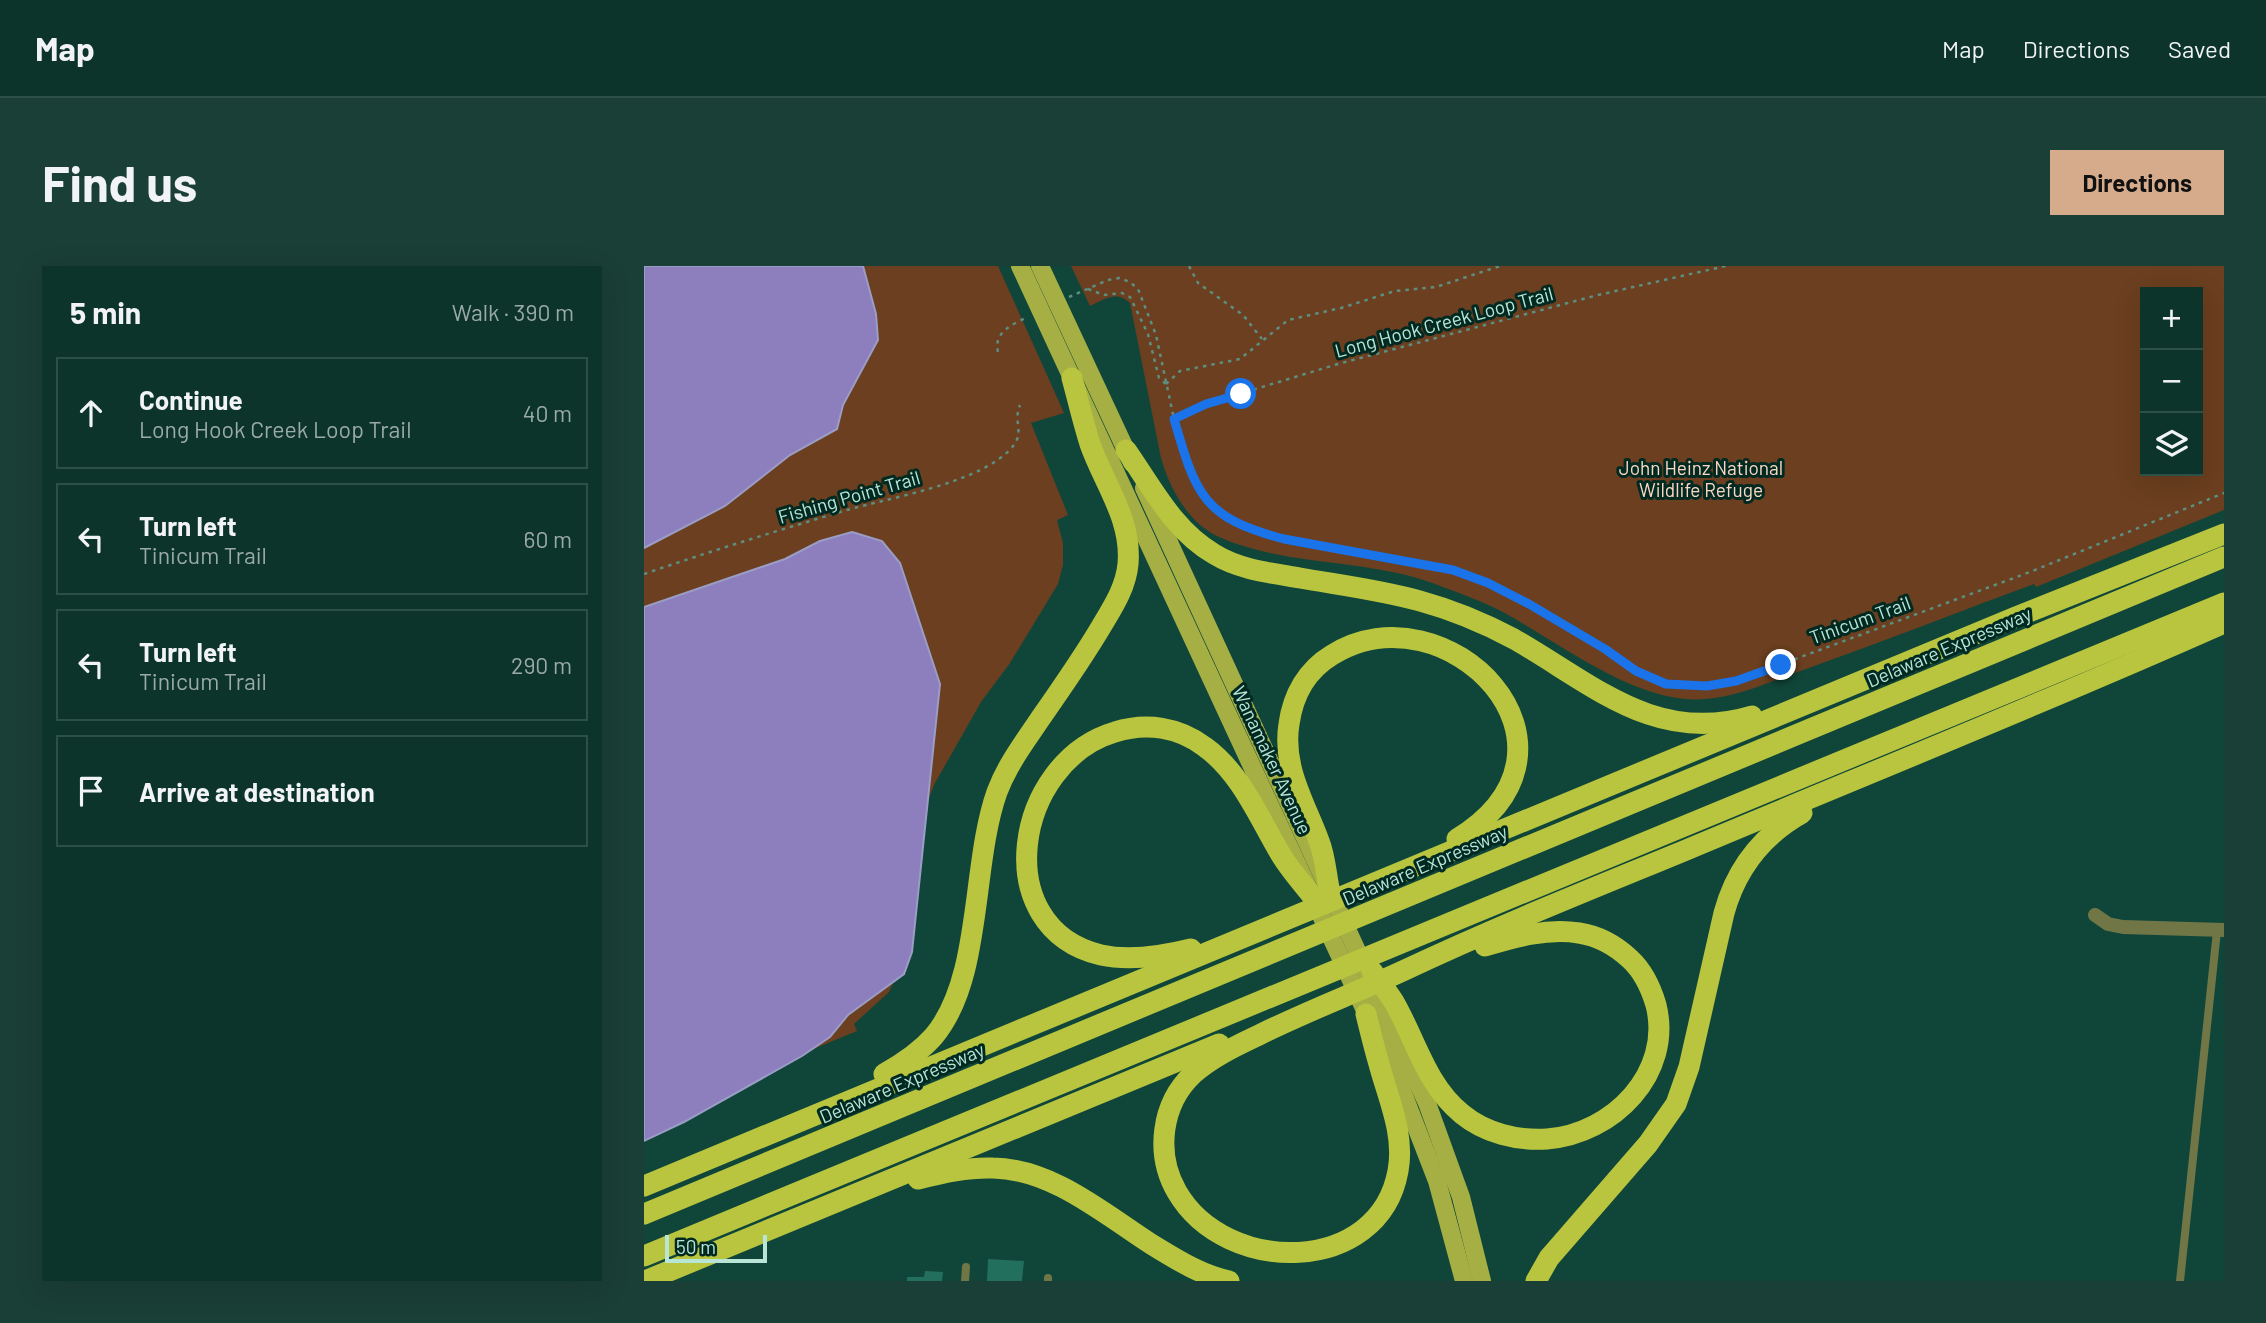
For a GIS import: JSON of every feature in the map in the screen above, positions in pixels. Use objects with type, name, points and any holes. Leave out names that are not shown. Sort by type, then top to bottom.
[{"type":"highway","points":[[814,1115],[910,1058],[933,1037],[945,1019],[955,1001],[964,971],[986,838],[998,791],[1013,760],[1091,645],[1124,584],[1128,549],[1125,526],[1091,445],[1072,378]]},
{"type":"highway","points":[[1126,450],[1179,527],[1223,559],[1257,571],[1397,595],[1447,609],[1492,627],[1620,703],[1659,719],[1700,724],[1729,722],[1810,695],[1848,687]]},
{"type":"highway","points":[[644,1186],[2224,534]]},
{"type":"highway","name":"Delaware Expressway","points":[[644,1214],[2224,557]]},
{"type":"highway","points":[[644,1256],[2224,603]]},
{"type":"highway","points":[[1381,1007],[1392,1103],[1399,1138],[1399,1165],[1392,1192],[1372,1220],[1340,1242],[1300,1252],[1259,1250],[1217,1233],[1179,1196],[1166,1163],[1165,1126],[1175,1098],[1184,1084],[1202,1067],[1225,1052],[1304,1013],[1442,952],[2023,711],[2224,623]]},
{"type":"highway","points":[[1321,893],[1320,843],[1298,792],[1292,769],[1288,726],[1296,697],[1315,667],[1339,651],[1368,641],[1412,640],[1451,652],[1474,667],[1493,685],[1506,703],[1514,723],[1516,762],[1508,790],[1488,816],[1457,839],[1376,882]]},
{"type":"highway","points":[[1260,930],[1184,951],[1145,956],[1100,955],[1068,940],[1043,914],[1033,895],[1028,872],[1029,826],[1037,802],[1051,778],[1070,757],[1093,740],[1123,729],[1148,726],[1183,734],[1205,747],[1224,764],[1254,806],[1282,856],[1321,893]]},
{"type":"highway","points":[[1536,1281],[1549,1258],[1648,1144],[1676,1104],[1689,1067],[1724,913],[1731,889],[1742,868],[1764,840],[1784,823],[1868,775]]},
{"type":"highway","points":[[1357,949],[1381,1007],[1449,1101],[1474,1123],[1507,1136],[1552,1138],[1593,1126],[1630,1100],[1642,1084],[1654,1059],[1658,1020],[1648,984],[1626,956],[1595,937],[1562,931],[1530,935],[1501,941],[1406,970]]},
{"type":"highway","points":[[645,1281],[1240,1035],[1304,1013]]},
{"type":"highway","points":[[832,1205],[914,1180],[960,1170],[995,1168],[1019,1171],[1044,1178],[1187,1265],[1229,1281]]},
{"type":"main road","name":"Wanamaker Avenue","points":[[1020,266],[1049,307],[1126,450],[1321,893],[1357,949]]},
{"type":"main road","name":"Wanamaker Avenue","points":[[1040,266],[1049,307],[1072,378],[1321,893],[1381,1007],[1427,1103],[1450,1162],[1482,1281]]},
{"type":"main road","name":"Wanamaker Avenue","points":[[1381,1007],[1401,1088],[1430,1159],[1464,1281]]},
{"type":"street","points":[[2095,915],[2108,924],[2123,927],[2220,930]]},
{"type":"lane","points":[[2180,1281],[2220,930]]},
{"type":"lane","points":[[965,1281],[966,1267]]},
{"type":"path","points":[[1189,266],[1198,283],[1243,315],[1262,340]]},
{"type":"path","points":[[998,352],[996,344],[1001,333],[1010,325],[1108,280],[1119,278],[1138,289],[1156,335],[1166,384],[1180,372],[1240,359],[1287,320],[1341,308],[1395,291],[1436,287],[1500,266]]},
{"type":"path","name":"Long Hook Creek Loop Trail","points":[[1174,419],[1206,404],[1338,364],[1598,295],[1726,266]]},
{"type":"path","name":"Tinicum Trail","points":[[1088,289],[1104,295],[1122,293],[1130,297],[1148,334],[1159,378],[1166,384],[1188,468],[1203,496],[1228,520],[1259,533],[1284,539],[1453,570],[1529,604],[1605,649],[1636,671],[1666,684],[1707,686],[1736,681],[2029,572],[2224,493]]},
{"type":"path","name":"Fishing Point Trail","points":[[644,574],[838,512],[956,481],[998,461],[1014,444],[1019,432],[1016,416],[1020,405]]},
{"type":"green space","points":[[644,266],[998,266],[1064,413],[1031,423],[1068,515],[1057,520],[1063,543],[1063,565],[1058,584],[1010,663],[981,702],[935,783],[921,816],[903,960],[889,992],[854,1024],[857,1031],[644,1119]]},
{"type":"green space","name":"John Heinz National Wildlife Refuge","points":[[1071,266],[2224,266],[2224,510],[2036,587],[2034,584],[1756,687],[1718,698],[1679,698],[1625,682],[1499,610],[1435,584],[1382,570],[1245,547],[1208,531],[1189,514],[1175,493],[1165,470],[1130,303],[1115,296],[1090,306]]},
{"type":"shaded area","points":[[644,266],[863,266],[876,314],[878,340],[843,405],[837,429],[790,455],[725,506],[644,548]]},
{"type":"shaded area","points":[[852,532],[882,541],[900,563],[940,684],[912,952],[904,974],[848,1015],[830,1037],[802,1056],[684,1122],[644,1141],[644,607],[785,559],[820,541]]},
{"type":"building","points":[[988,1259],[1024,1261],[1022,1281],[987,1281]]},
{"type":"building","points":[[925,1271],[943,1272],[942,1281],[907,1281],[907,1277],[924,1277]]},
{"type":"route","points":[[1241,394],[1206,404],[1174,419],[1188,468],[1203,496],[1228,520],[1259,533],[1453,570],[1488,583],[1605,649],[1636,671],[1666,684],[1707,686],[1736,681],[1781,665]]}]
